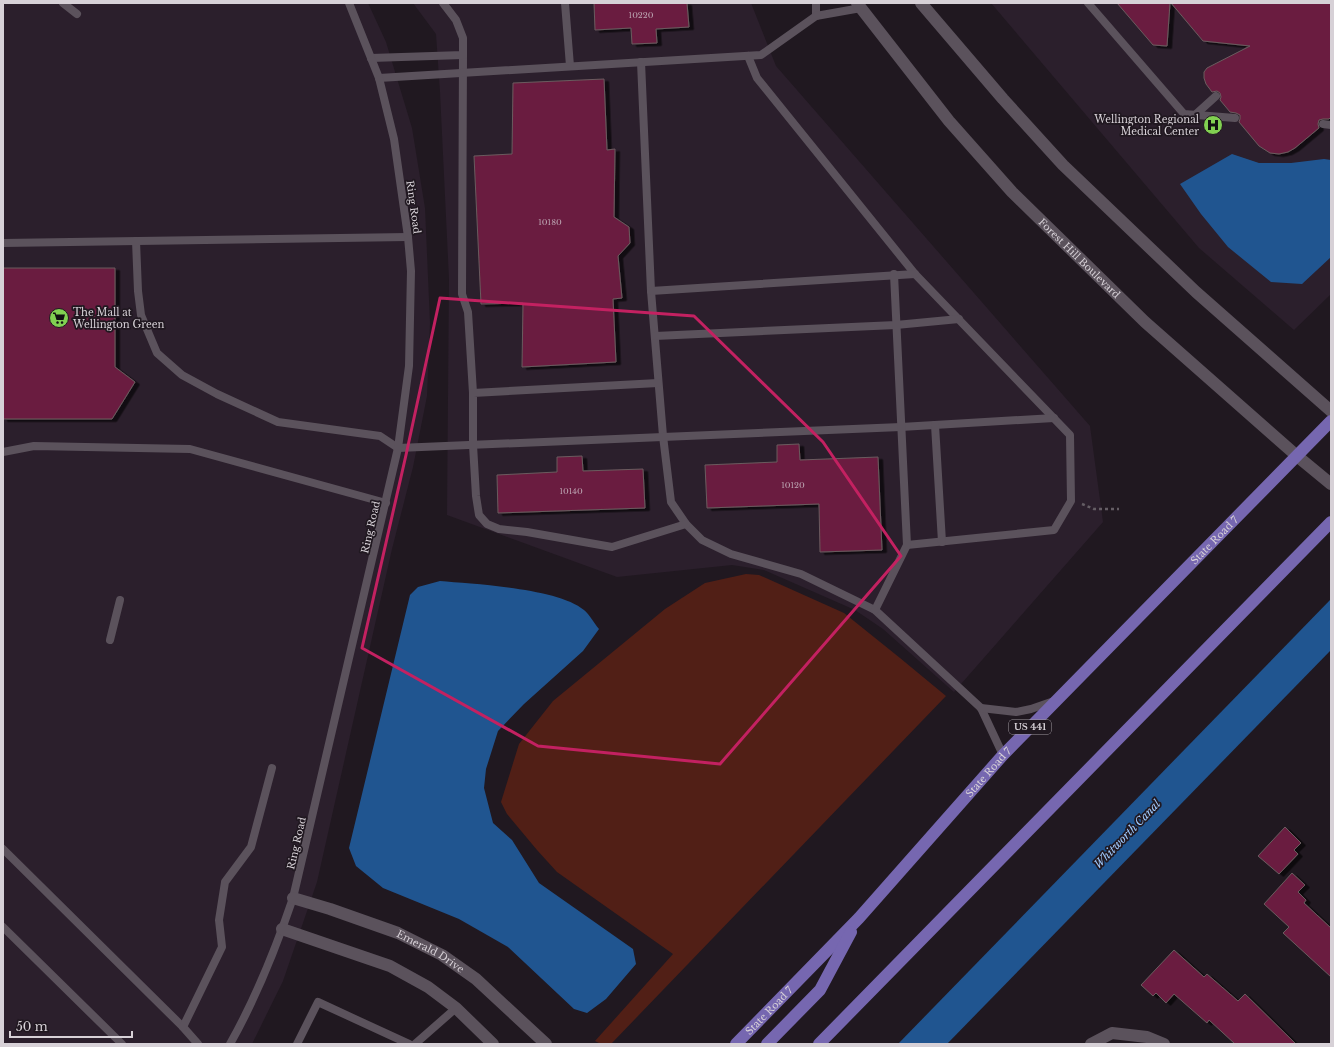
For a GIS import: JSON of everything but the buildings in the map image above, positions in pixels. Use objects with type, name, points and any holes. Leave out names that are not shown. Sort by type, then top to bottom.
[{"type":"main road","points":[[921,3],[1003,100],[1063,165],[1196,292],[1331,411]]},
{"type":"main road","name":"Forest Hill Boulevard","points":[[859,6],[949,121],[1012,192],[1145,322],[1296,456],[1331,484]]},
{"type":"main road","name":"State Road 7","points":[[736,1044],[858,918],[1003,754],[1331,421]]},
{"type":"main road","points":[[819,1044],[943,916],[1214,643],[1331,522]]},
{"type":"main road","name":"Emerald Drive","points":[[293,898],[330,909],[398,933],[442,955],[476,979],[509,1008],[546,1044]]},
{"type":"main road","points":[[767,1044],[820,990],[858,918]]},
{"type":"main road","points":[[282,929],[390,966],[428,987],[456,1008],[493,1044]]},
{"type":"main road","points":[[1091,1044],[1112,1033],[1147,1037],[1164,1044]]},
{"type":"lane","points":[[64,3],[77,14]]},
{"type":"lane","name":"Ring Road","points":[[230,1044],[268,966],[293,898],[398,448],[409,366],[411,271],[408,237],[394,139],[378,78],[349,3]]},
{"type":"lane","points":[[443,3],[456,20],[463,38],[462,294],[468,312],[473,392],[473,445],[476,496],[479,515],[487,524],[499,529],[527,532],[612,547],[686,524]]},
{"type":"lane","points":[[565,3],[570,66]]},
{"type":"lane","points":[[816,3],[816,16]]},
{"type":"lane","points":[[1088,3],[1184,114],[1235,118]]},
{"type":"lane","points":[[378,78],[761,55],[816,16],[859,6]]},
{"type":"lane","points":[[371,58],[463,55]]},
{"type":"lane","points":[[748,56],[757,78],[915,274],[1070,435],[1072,501],[1054,530],[907,545]]},
{"type":"lane","points":[[641,62],[658,383],[671,502],[686,524],[702,540],[731,554],[801,574],[875,610],[981,708],[1003,754]]},
{"type":"lane","points":[[1195,114],[1216,96]]},
{"type":"lane","points":[[3,244],[408,237]]},
{"type":"lane","points":[[136,241],[138,291],[141,315],[157,354],[182,375],[216,394],[278,422],[380,436],[398,448],[901,427],[1054,418]]},
{"type":"lane","points":[[652,291],[894,274],[915,274]]},
{"type":"lane","points":[[875,610],[907,545],[894,274]]},
{"type":"lane","points":[[655,336],[896,325],[959,319]]},
{"type":"lane","points":[[473,392],[658,383]]},
{"type":"lane","points":[[935,425],[942,542]]},
{"type":"lane","points":[[3,452],[34,446],[190,449],[386,503]]},
{"type":"lane","points":[[110,640],[120,600]]},
{"type":"lane","points":[[981,708],[1016,712],[1031,709],[1057,699]]},
{"type":"lane","points":[[183,1027],[222,948],[219,920],[225,882],[251,847],[272,768]]},
{"type":"lane","points":[[3,849],[183,1027],[198,1044]]},
{"type":"lane","points":[[3,927],[122,1044]]},
{"type":"lane","points":[[297,1044],[318,1002],[409,1044]]},
{"type":"lane","points":[[416,1044],[456,1008]]},
{"type":"path","points":[[1078,503],[1094,509],[1119,509]]},
{"type":"highlighted area","points":[[440,298],[694,316],[823,442],[901,556],[720,764],[538,746],[362,648]]},
{"type":"shaded area","name":"The Mall at Wellington Green","points":[[3,3],[368,3],[386,42],[412,128],[425,208],[430,323],[427,396],[413,467],[392,549],[317,882],[283,981],[252,1044],[3,1044]]},
{"type":"shaded area","points":[[413,3],[751,3],[776,66],[1090,426],[1103,522],[954,692],[883,629],[855,610],[764,570],[732,565],[617,577],[447,515],[449,279],[440,92],[436,34]]},
{"type":"shaded area","name":"Wellington Regional Medical Center","points":[[991,3],[1331,3],[1331,294],[1294,330],[1199,248]]},
{"type":"shaded area","points":[[746,574],[759,575],[844,613],[946,696],[611,1044],[601,1044],[595,1041],[673,954],[557,872],[507,814],[501,802],[519,744],[553,701],[665,609],[705,583]]},
{"type":"water","points":[[1232,154],[1259,163],[1291,163],[1324,159],[1331,160],[1331,257],[1302,284],[1271,282],[1228,247],[1201,214],[1180,184]]},
{"type":"water","points":[[440,581],[515,588],[555,597],[572,603],[584,610],[599,629],[583,651],[524,704],[498,731],[486,769],[484,788],[493,823],[512,840],[539,883],[633,949],[636,964],[606,999],[587,1013],[574,1009],[508,947],[459,919],[383,888],[356,866],[349,848],[410,595],[418,587]]},
{"type":"water","name":"Whitworth Canal","points":[[1331,599],[1331,650],[947,1044],[898,1044]]},
{"type":"place","name":"Wellington Regional Medical Center","points":[[1213,125]]},
{"type":"place","name":"The Mall at Wellington Green","points":[[59,318]]}]
